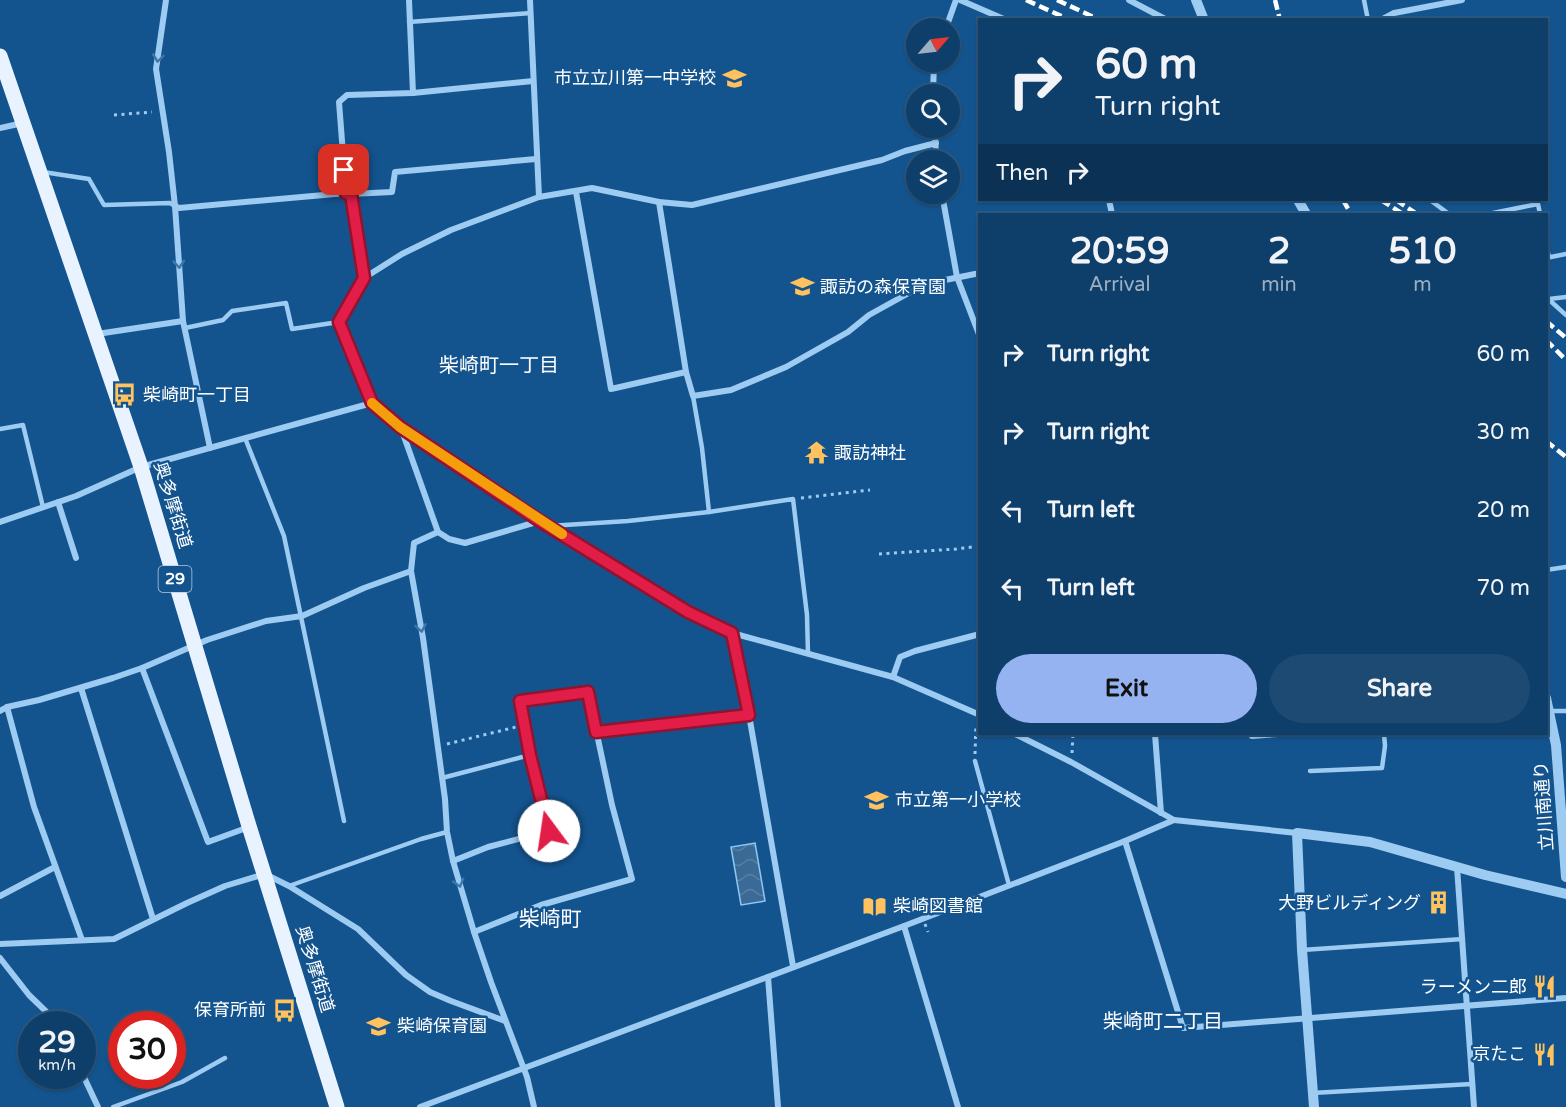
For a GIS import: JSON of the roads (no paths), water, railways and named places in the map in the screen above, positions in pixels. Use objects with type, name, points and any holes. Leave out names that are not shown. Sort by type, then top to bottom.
[{"type":"main road","name":"奥多摩街道","points":[[0,56],[141,467],[249,826],[337,1107]]},
{"type":"street","points":[[166,0],[156,69],[175,206],[183,321],[210,448]]},
{"type":"street","points":[[409,0],[413,93]]},
{"type":"street","points":[[530,0],[538,197]]},
{"type":"street","points":[[950,18],[958,0],[1001,18]]},
{"type":"street","points":[[1129,0],[1163,18]]},
{"type":"street","points":[[1196,0],[1203,18]]},
{"type":"street","points":[[1385,18],[1394,13],[1462,0]]},
{"type":"street","points":[[364,278],[349,194],[339,102],[347,95],[413,93],[533,81]]},
{"type":"street","points":[[0,128],[23,123]]},
{"type":"street","points":[[936,138],[936,150]]},
{"type":"street","points":[[936,143],[882,160],[692,205],[659,202],[592,188],[538,197],[451,230],[402,254],[364,278],[339,322],[372,403],[400,427],[540,521],[688,612],[732,633],[893,677],[978,714]]},
{"type":"street","points":[[175,206],[179,208],[392,192],[395,172],[536,159]]},
{"type":"street","points":[[576,192],[611,389],[686,372]]},
{"type":"street","points":[[659,202],[686,372],[693,396],[731,390],[786,367],[848,332],[869,315],[925,284],[978,273]]},
{"type":"street","points":[[944,204],[957,277],[978,333]]},
{"type":"street","points":[[95,334],[183,321]]},
{"type":"street","points":[[0,522],[76,496],[141,467],[372,403]]},
{"type":"street","points":[[400,427],[438,532],[449,539],[465,543],[540,521]]},
{"type":"street","points":[[58,502],[76,558]]},
{"type":"street","points":[[438,532],[414,543],[411,571],[438,746],[447,832],[474,932],[524,1068],[534,1107]]},
{"type":"street","points":[[82,940],[34,807],[3,709],[81,688],[142,668],[207,640],[266,621],[302,616],[364,588],[411,571]]},
{"type":"street","points":[[732,633],[749,715],[793,966]]},
{"type":"street","points":[[893,677],[900,657],[978,635]]},
{"type":"street","points":[[142,668],[208,842],[249,826]]},
{"type":"street","points":[[81,688],[153,919]]},
{"type":"street","points":[[453,861],[488,847],[549,831],[530,755],[520,701],[588,692],[612,805],[632,879],[541,905],[474,932]]},
{"type":"street","name":"立川南通り","points":[[1548,705],[1562,778],[1566,877]]},
{"type":"street","points":[[596,732],[749,715]]},
{"type":"street","points":[[1017,735],[1071,762],[1174,820],[1370,842],[1485,875],[1566,894]]},
{"type":"street","points":[[1155,735],[1161,813]]},
{"type":"street","points":[[1252,736],[1265,735]]},
{"type":"street","points":[[420,1107],[904,926],[1174,820]]},
{"type":"street","points":[[1297,833],[1302,950],[1314,1107]]},
{"type":"street","points":[[1125,841],[1183,1028],[1566,998]]},
{"type":"street","points":[[1456,866],[1474,1107]]},
{"type":"street","points":[[0,896],[55,867]]},
{"type":"street","points":[[0,944],[114,939],[225,886],[265,874],[289,886],[358,929],[406,975],[430,992],[505,1021]]},
{"type":"street","points":[[904,926],[958,1107]]},
{"type":"street","points":[[0,958],[29,995],[46,1011]]},
{"type":"street","points":[[768,976],[778,1107]]},
{"type":"street","points":[[90,1089],[98,1107]]},
{"type":"lane","points":[[1364,0],[1368,18]]},
{"type":"lane","points":[[409,22],[531,14]]},
{"type":"lane","points":[[39,171],[89,178],[104,205],[170,203],[175,206]]},
{"type":"lane","points":[[1431,201],[1448,213]]},
{"type":"lane","points":[[1493,213],[1538,204],[1540,213]]},
{"type":"lane","points":[[1548,258],[1566,254]]},
{"type":"lane","points":[[1548,298],[1566,297]]},
{"type":"lane","points":[[1548,298],[1566,315]]},
{"type":"lane","points":[[185,328],[223,320],[232,311],[286,303],[292,329],[339,322]]},
{"type":"lane","points":[[693,396],[702,448],[709,512]]},
{"type":"lane","points":[[0,429],[23,425],[43,507]]},
{"type":"lane","points":[[245,438],[284,537],[344,821]]},
{"type":"lane","points":[[549,526],[628,521],[793,499],[807,615],[808,654]]},
{"type":"lane","points":[[1548,570],[1566,567]]},
{"type":"lane","points":[[1550,711],[1566,711]]},
{"type":"lane","points":[[1310,771],[1382,768],[1384,735]]},
{"type":"lane","points":[[442,778],[530,755]]},
{"type":"lane","points":[[975,761],[1009,885]]},
{"type":"lane","points":[[289,886],[447,832]]},
{"type":"lane","points":[[1302,950],[1463,939]]},
{"type":"lane","points":[[114,1107],[182,1082],[225,1058]]},
{"type":"lane","points":[[1312,1093],[1472,1084]]},
{"type":"lane","points":[[1306,1107],[1314,1107]]},
{"type":"water","points":[[755,843],[765,901],[741,905],[731,847]]},
{"type":"railway","points":[[1026,0],[1066,18]]},
{"type":"railway","points":[[1057,0],[1096,18]]},
{"type":"railway","points":[[1275,0],[1280,18]]},
{"type":"railway","points":[[1344,201],[1350,213]]},
{"type":"railway","points":[[1383,201],[1401,213]]},
{"type":"railway","points":[[1398,201],[1416,213]]},
{"type":"railway","points":[[1548,323],[1566,338]]},
{"type":"railway","points":[[1548,342],[1566,360]]},
{"type":"railway","points":[[1548,443],[1566,457]]},
{"type":"place","name":"市立立川第一中学校","points":[[734,78]]},
{"type":"place","name":"諏訪の森保育園","points":[[802,287]]},
{"type":"place","name":"柴崎町一丁目","points":[[125,395]]},
{"type":"place","name":"諏訪神社","points":[[816,453]]},
{"type":"place","name":"市立第一小学校","points":[[877,800]]},
{"type":"place","name":"大野ビルディング","points":[[1439,903]]},
{"type":"place","name":"柴崎図書館","points":[[875,906]]},
{"type":"place","name":"ラーメン二郎","points":[[1545,987]]},
{"type":"place","name":"保育所前","points":[[284,1010]]},
{"type":"place","name":"柴崎保育園","points":[[379,1026]]},
{"type":"place","name":"京たこ","points":[[1544,1054]]},
{"type":"district","name":"柴崎町一丁目","points":[[499,366]]},
{"type":"district","name":"柴崎町","points":[[550,919]]},
{"type":"district","name":"柴崎町二丁目","points":[[1163,1022]]}]
